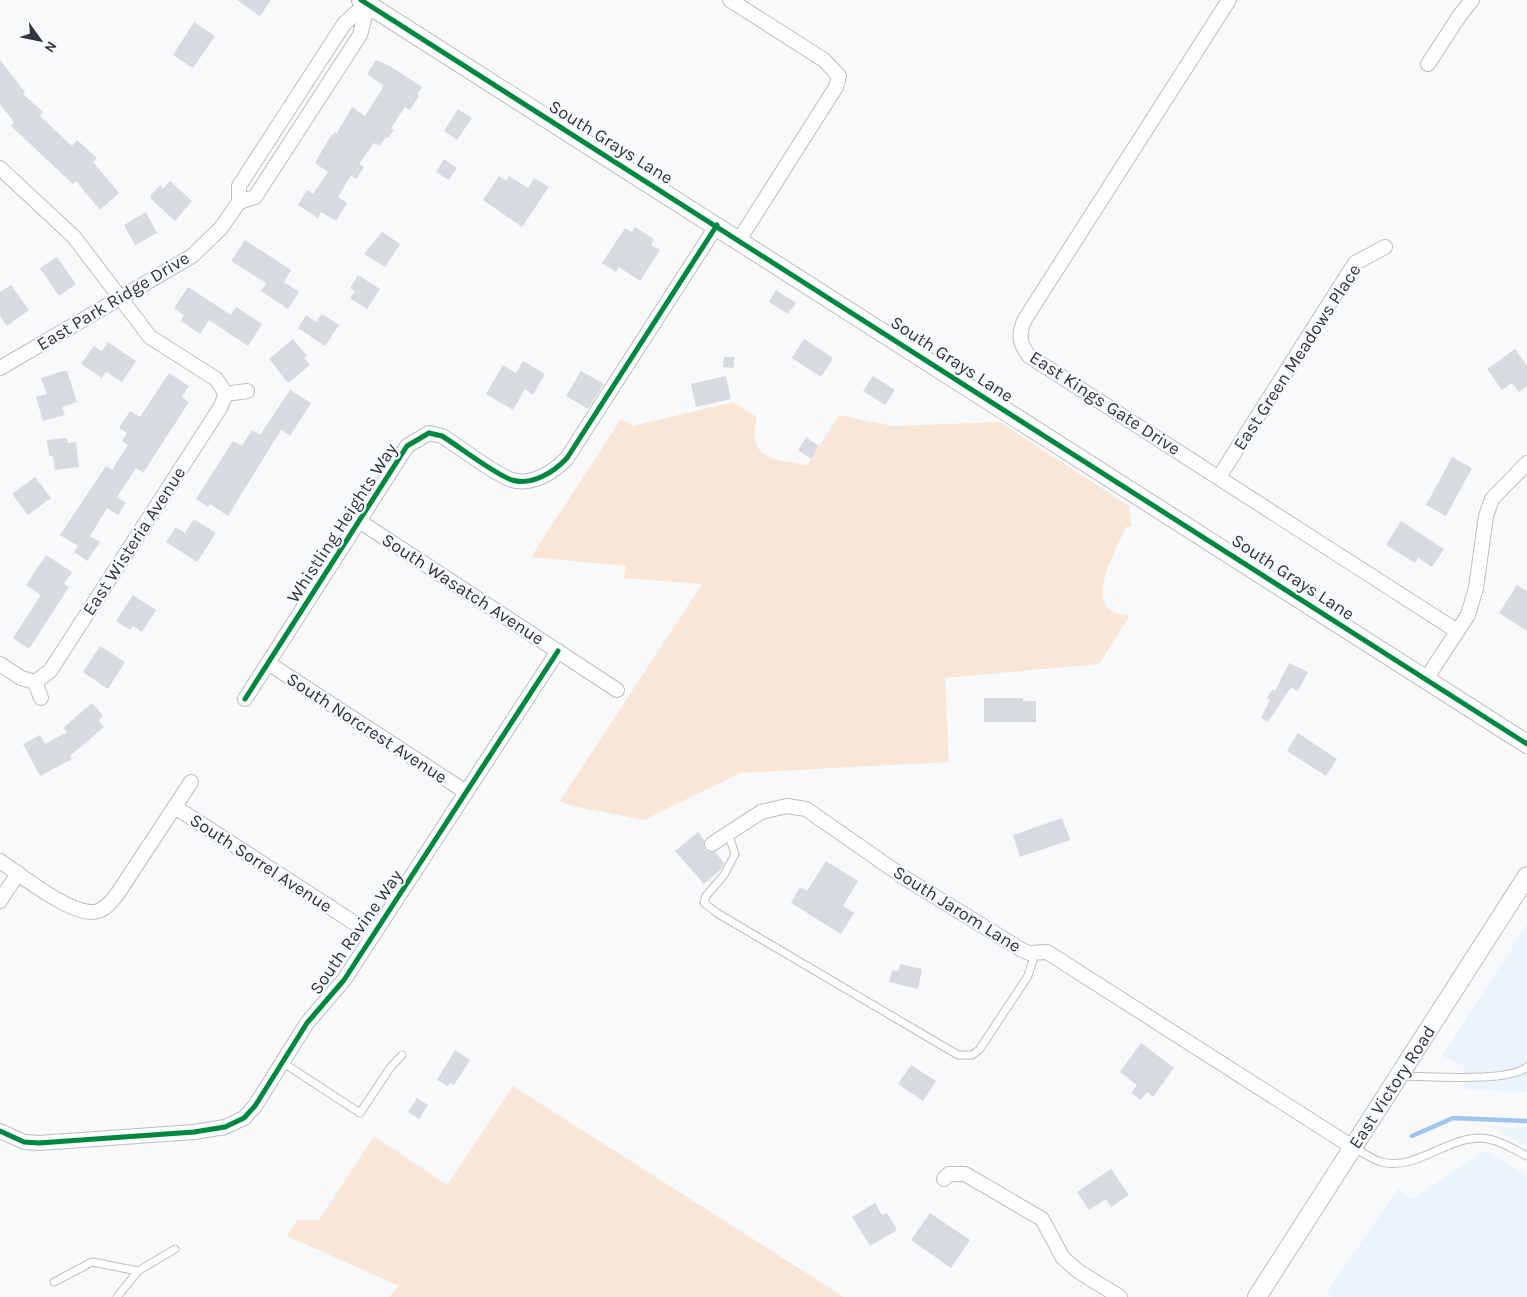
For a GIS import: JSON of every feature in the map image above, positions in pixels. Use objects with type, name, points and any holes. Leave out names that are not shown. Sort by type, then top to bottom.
[{"type":"street","points":[[730,0],[824,60],[839,76],[836,87],[739,240]]},
{"type":"street","name":"East Kings Gate Drive","points":[[1229,0],[1025,319],[1019,332],[1022,346],[1029,356],[1458,631]]},
{"type":"street","points":[[1428,64],[1472,0]]},
{"type":"street","name":"South Grays Lane","points":[[366,1],[1527,744]]},
{"type":"street","name":"East Park Ridge Drive","points":[[0,368],[119,296],[192,256],[221,228],[239,202],[239,186],[344,24],[366,1]]},
{"type":"street","name":"East Park Ridge Drive","points":[[239,202],[255,197],[360,35],[366,1]]},
{"type":"street","points":[[0,168],[74,237],[150,337],[216,379],[226,394],[248,391]]},
{"type":"street","name":"Whistling Heights Way","points":[[245,698],[407,446],[429,433],[448,440],[512,480],[536,478],[559,467],[567,458],[717,225]]},
{"type":"street","name":"East Green Meadows Place","points":[[1219,477],[1355,263],[1385,247]]},
{"type":"street","name":"East Wisteria Avenue","points":[[35,682],[50,671],[220,408],[226,394]]},
{"type":"street","points":[[1426,679],[1468,615],[1476,588],[1486,516],[1492,499],[1527,463]]},
{"type":"street","name":"South Wasatch Avenue","points":[[360,521],[617,690]]},
{"type":"street","name":"South Ravine Way","points":[[0,1131],[24,1142],[39,1143],[225,1127],[244,1118],[255,1106],[308,1023],[344,980],[558,651]]},
{"type":"street","name":"South Norcrest Avenue","points":[[268,663],[466,792]]},
{"type":"street","points":[[0,664],[21,678],[35,682],[40,698]]},
{"type":"street","points":[[0,861],[71,907],[84,912],[99,911],[110,904],[118,893],[191,782]]},
{"type":"street","name":"South Jarom Lane","points":[[712,844],[761,812],[787,806],[806,809],[908,880],[1022,950],[1036,953],[1047,952],[1354,1148]]},
{"type":"street","name":"South Sorrel Avenue","points":[[175,807],[373,935]]},
{"type":"street","points":[[0,901],[18,873]]},
{"type":"street","name":"East Victory Road","points":[[1257,1297],[1527,876]]},
{"type":"street","points":[[944,1179],[949,1174],[965,1174],[1042,1219],[1063,1258],[1078,1271],[1120,1297]]},
{"type":"lane","points":[[728,833],[735,854],[724,875],[706,896],[704,903],[725,918],[958,1055],[972,1054],[979,1050],[1028,976],[1036,953]]},
{"type":"lane","points":[[282,1062],[360,1113],[390,1068],[402,1055]]},
{"type":"lane","points":[[1400,1076],[1473,1077],[1520,1072],[1527,1067]]},
{"type":"lane","points":[[1354,1148],[1382,1162],[1406,1162],[1462,1141],[1480,1138],[1498,1141],[1527,1156]]},
{"type":"lane","points":[[117,1297],[138,1271],[175,1249]]},
{"type":"lane","points":[[54,1282],[92,1262],[138,1271]]},
{"type":"shaded area","points":[[733,402],[757,417],[755,431],[759,450],[774,459],[807,465],[839,415],[892,426],[1000,422],[1129,506],[1132,527],[1126,527],[1108,566],[1103,594],[1105,605],[1114,612],[1130,615],[1099,664],[945,678],[949,762],[740,773],[644,820],[572,806],[560,801],[702,584],[624,578],[626,566],[531,557],[621,419],[633,426]]},
{"type":"shaded area","points":[[1527,925],[1527,1092],[1463,1089],[1465,1066],[1442,1056]]},
{"type":"shaded area","points":[[513,1086],[844,1297],[389,1297],[399,1286],[287,1236],[297,1220],[319,1220],[374,1136],[447,1185]]},
{"type":"shaded area","points":[[1527,1127],[1527,1146],[1496,1129]]},
{"type":"shaded area","points":[[1485,1151],[1527,1175],[1527,1297],[1333,1297],[1327,1292],[1398,1189],[1413,1199]]},
{"type":"building","points":[[237,0],[271,0],[260,16]]},
{"type":"building","points":[[194,22],[215,36],[193,68],[173,55]]},
{"type":"building","points":[[0,60],[25,92],[23,94],[43,112],[40,116],[72,146],[77,140],[97,158],[93,162],[119,193],[100,210],[76,181],[73,184],[11,126],[14,122],[0,104]]},
{"type":"building","points":[[376,60],[390,66],[422,87],[417,94],[419,96],[410,110],[405,107],[391,128],[394,130],[388,138],[386,137],[380,146],[374,143],[359,164],[364,167],[356,179],[351,175],[338,197],[347,203],[336,221],[321,212],[318,218],[298,205],[307,190],[313,194],[328,172],[316,164],[316,161],[330,137],[335,132],[337,133],[352,107],[365,116],[381,91],[383,85],[367,74]]},
{"type":"building","points":[[458,109],[472,118],[457,140],[444,131]]},
{"type":"building","points":[[444,159],[457,168],[449,180],[436,172]]},
{"type":"building","points":[[499,176],[506,181],[509,176],[528,188],[534,178],[549,187],[522,227],[483,200]]},
{"type":"building","points":[[170,181],[192,201],[175,221],[151,199],[151,195],[160,185],[163,189]]},
{"type":"building","points":[[146,212],[157,233],[135,245],[124,225]]},
{"type":"building","points":[[635,227],[654,239],[651,245],[660,250],[640,281],[619,267],[616,272],[602,263],[625,228],[632,232]]},
{"type":"building","points":[[382,232],[400,244],[385,267],[364,254]]},
{"type":"building","points":[[245,240],[291,270],[284,282],[299,292],[288,309],[261,291],[266,283],[231,261]]},
{"type":"building","points":[[57,257],[76,284],[59,296],[40,268]]},
{"type":"building","points":[[358,275],[380,289],[367,309],[350,298],[355,291],[350,288]]},
{"type":"building","points":[[11,285],[29,310],[7,326],[0,316],[0,292]]},
{"type":"building","points":[[188,287],[231,315],[236,307],[262,324],[248,346],[209,320],[200,334],[181,321],[184,315],[174,308]]},
{"type":"building","points":[[776,290],[796,303],[788,314],[769,302]]},
{"type":"building","points":[[322,314],[339,325],[325,346],[298,328],[306,315],[316,322]]},
{"type":"building","points":[[293,339],[307,356],[304,358],[310,365],[288,383],[269,359]]},
{"type":"building","points":[[804,339],[833,358],[821,377],[792,358]]},
{"type":"building","points":[[108,342],[136,361],[122,382],[106,372],[102,378],[81,364],[94,346],[102,351]]},
{"type":"building","points":[[1515,349],[1527,366],[1527,386],[1519,392],[1512,383],[1502,390],[1487,369]]},
{"type":"building","points":[[724,357],[734,357],[734,368],[723,367]]},
{"type":"building","points":[[523,361],[545,374],[533,395],[525,389],[513,410],[486,394],[503,365],[516,373]]},
{"type":"building","points":[[67,371],[77,402],[62,407],[65,415],[43,421],[36,397],[47,394],[41,378]]},
{"type":"building","points":[[581,371],[604,384],[588,409],[566,396]]},
{"type":"building","points":[[169,373],[189,386],[182,397],[189,402],[143,473],[136,468],[117,497],[126,503],[118,515],[107,508],[90,536],[100,542],[87,561],[74,552],[78,546],[60,535],[106,466],[112,470],[128,445],[122,441],[127,433],[119,428],[130,411],[140,417]]},
{"type":"building","points":[[726,376],[731,399],[696,407],[691,384]]},
{"type":"building","points":[[873,376],[895,390],[885,405],[863,391]]},
{"type":"building","points":[[290,390],[311,403],[290,436],[281,430],[228,516],[210,504],[208,507],[196,499],[233,441],[242,446],[252,430],[260,435]]},
{"type":"building","points":[[806,437],[819,446],[811,459],[798,450]]},
{"type":"building","points":[[67,438],[68,443],[76,442],[79,467],[55,470],[53,456],[49,456],[47,440]]},
{"type":"building","points":[[1452,457],[1472,468],[1446,516],[1426,505]]},
{"type":"building","points":[[35,477],[51,498],[28,515],[12,494]]},
{"type":"building","points":[[194,519],[216,533],[197,562],[166,542],[176,527],[185,533]]},
{"type":"building","points":[[1401,521],[1444,549],[1432,567],[1418,558],[1415,563],[1386,545]]},
{"type":"building","points":[[46,555],[72,572],[64,584],[69,587],[29,649],[13,638],[41,595],[26,585]]},
{"type":"building","points":[[1517,585],[1527,591],[1527,631],[1499,613]]},
{"type":"building","points":[[133,595],[156,610],[142,632],[133,626],[130,630],[116,621]]},
{"type":"building","points":[[100,646],[125,662],[108,689],[83,672]]},
{"type":"building","points":[[1289,663],[1308,672],[1298,691],[1291,687],[1268,722],[1261,718],[1270,700],[1267,698],[1273,689],[1275,691]]},
{"type":"building","points":[[984,698],[1023,698],[1023,701],[1036,701],[1036,722],[984,722]]},
{"type":"building","points":[[92,703],[103,716],[98,720],[104,727],[70,756],[72,759],[40,776],[23,744],[40,735],[45,744],[67,732],[63,728]]},
{"type":"building","points":[[1298,733],[1337,759],[1326,776],[1287,751]]},
{"type":"building","points":[[1062,818],[1070,840],[1020,857],[1013,835]]},
{"type":"building","points":[[698,832],[704,840],[705,849],[709,852],[715,852],[724,863],[721,869],[704,884],[675,851]]},
{"type":"building","points":[[826,861],[858,881],[843,906],[854,913],[841,934],[791,903],[800,887],[807,891]]},
{"type":"building","points":[[900,964],[922,969],[918,989],[889,982],[892,970],[898,971]]},
{"type":"building","points":[[1141,1043],[1174,1068],[1153,1097],[1147,1092],[1141,1100],[1131,1093],[1137,1085],[1120,1072]]},
{"type":"building","points":[[455,1050],[470,1060],[454,1085],[450,1083],[448,1086],[437,1080]]},
{"type":"building","points":[[911,1065],[936,1081],[923,1101],[898,1084]]},
{"type":"building","points":[[417,1098],[428,1105],[419,1119],[408,1112]]},
{"type":"building","points":[[1111,1169],[1129,1195],[1111,1207],[1106,1199],[1089,1210],[1077,1192]]},
{"type":"building","points":[[875,1203],[882,1215],[887,1213],[897,1230],[870,1246],[852,1217]]},
{"type":"building","points":[[930,1213],[970,1240],[951,1268],[911,1240]]},
{"type":"waterway","points":[[1412,1136],[1453,1118],[1527,1121]]},
{"type":"cycle path","points":[[361,0],[1527,744]]},
{"type":"cycle path","points":[[245,699],[407,446],[429,433],[442,436],[496,472],[512,480],[527,481],[549,473],[567,458],[717,225]]},
{"type":"cycle path","points":[[0,1131],[24,1142],[39,1143],[194,1132],[225,1127],[244,1118],[255,1106],[307,1023],[344,980],[558,651]]}]
